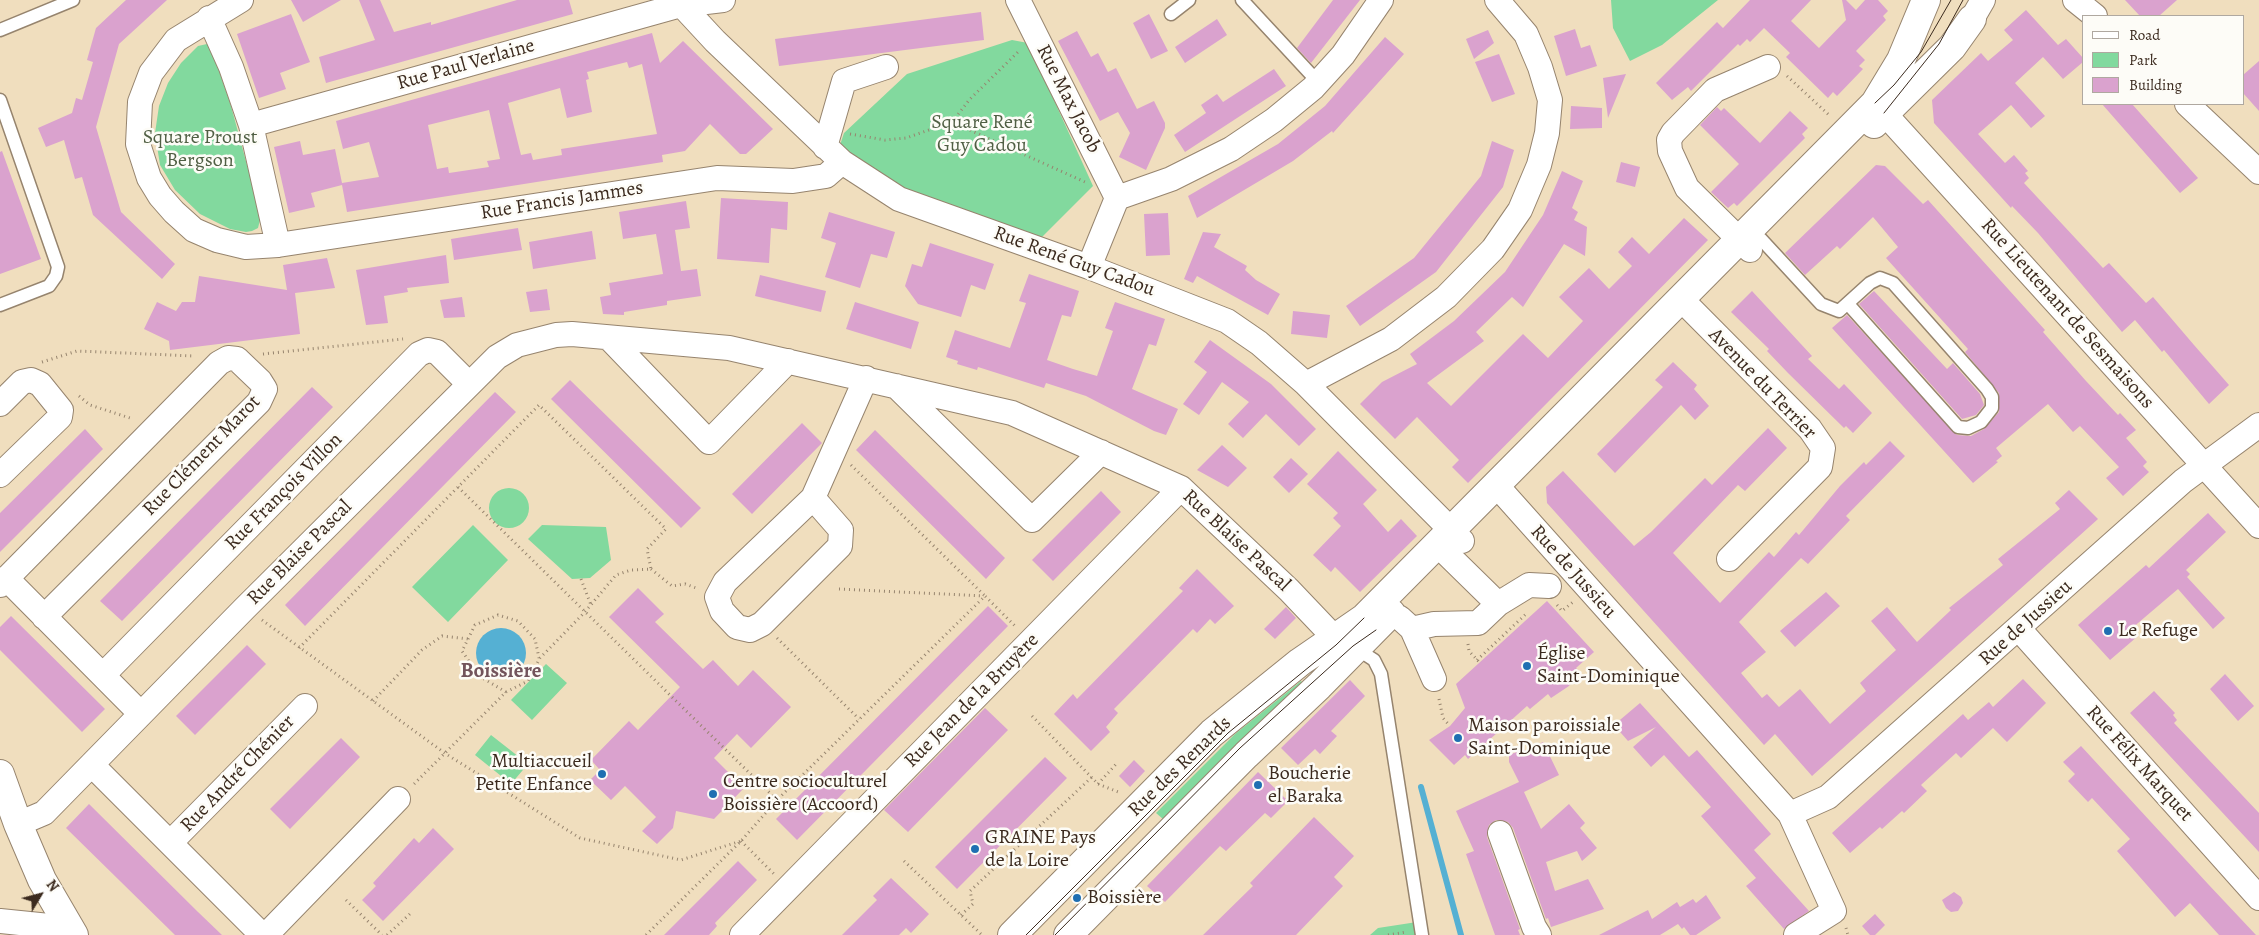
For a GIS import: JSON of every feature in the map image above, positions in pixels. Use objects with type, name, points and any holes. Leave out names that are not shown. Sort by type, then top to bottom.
[{"type":"street","name":"Rue Francis Jammes","points":[[241,0],[176,40],[151,73],[140,102],[138,144],[149,178],[160,196],[194,230],[217,240],[246,247],[278,245],[717,178],[793,181],[826,176],[832,147]]},
{"type":"street","name":"Rue Paul Verlaine","points":[[251,125],[679,2],[724,0]]},
{"type":"street","name":"Rue Max Jacob","points":[[1018,0],[1117,198]]},
{"type":"street","points":[[1090,267],[1117,198],[1171,179],[1231,149],[1274,120],[1318,82],[1343,55],[1381,0]]},
{"type":"street","points":[[1306,384],[1390,339],[1446,297],[1493,249],[1520,210],[1539,165],[1547,133],[1550,100],[1540,67],[1526,34],[1497,0]]},
{"type":"street","points":[[1750,243],[1851,127],[1880,108],[1926,0]]},
{"type":"street","points":[[2075,0],[2094,15]]},
{"type":"street","name":"Rue René Guy Cadou","points":[[679,2],[715,41],[832,147],[899,199],[1090,267],[1227,321],[1259,343],[1306,384],[1454,542],[1498,604]]},
{"type":"street","points":[[1373,629],[1501,491],[1686,304],[1750,243],[1880,108],[1952,47],[1978,10]]},
{"type":"street","points":[[209,18],[231,67],[251,125],[278,245]]},
{"type":"street","points":[[832,147],[844,81],[886,67]]},
{"type":"street","points":[[1750,243],[1686,188],[1670,151],[1669,140],[1672,133],[1715,90],[1768,67]]},
{"type":"street","points":[[2188,105],[2259,172]]},
{"type":"street","name":"Rue Lieutenant de Sesmaisons","points":[[1880,108],[2259,526]]},
{"type":"street","name":"Avenue du Terrier","points":[[1686,304],[1810,429],[1823,448],[1820,467],[1730,559]]},
{"type":"street","name":"Rue Blaise Pascal","points":[[10,814],[44,813],[245,608],[498,357],[517,345],[556,335],[572,334],[729,348],[1012,413],[1181,488],[1290,590],[1329,632],[1373,629]]},
{"type":"street","points":[[609,338],[709,442],[788,361]]},
{"type":"street","name":"Rue François Villon","points":[[103,675],[419,354],[428,350],[437,352],[469,384]]},
{"type":"street","name":"Rue Clément Marot","points":[[3,581],[219,363],[228,358],[237,359],[265,389],[259,402],[44,616]]},
{"type":"street","points":[[813,498],[841,530],[840,546],[762,624],[750,630],[737,627],[722,611],[717,596],[725,582],[813,498],[866,378]]},
{"type":"street","points":[[0,404],[22,382],[30,380],[40,384],[61,410],[60,416],[0,475]]},
{"type":"street","name":"Rue Blaise Pascal","points":[[896,386],[1032,520],[1101,452]]},
{"type":"street","name":"Rue de Jussieu","points":[[1790,814],[1828,797],[2184,481],[2259,425]]},
{"type":"street","name":"Rue Jean de la Bruyère","points":[[742,935],[1181,488]]},
{"type":"street","name":"Rue de Jussieu","points":[[1501,491],[1790,814],[1834,911],[1796,935]]},
{"type":"street","points":[[3,581],[44,616],[141,714]]},
{"type":"street","points":[[1373,629],[1434,624],[1478,623],[1498,604],[1530,585],[1550,593]]},
{"type":"street","points":[[1373,629],[1434,679]]},
{"type":"street","name":"Rue des Renards","points":[[1012,935],[1212,733],[1252,699],[1373,629]]},
{"type":"street","name":"Rue des Renards","points":[[1068,935],[1373,629]]},
{"type":"street","name":"Rue Félix Marquet","points":[[2019,629],[2259,898]]},
{"type":"street","name":"Rue André Chénier","points":[[170,843],[305,706]]},
{"type":"street","name":"Rue André Chénier","points":[[92,765],[264,935],[398,799]]},
{"type":"street","points":[[0,774],[10,814],[42,880],[71,932]]},
{"type":"street","points":[[1500,834],[1539,935]]},
{"type":"street","points":[[0,921],[71,932]]},
{"type":"lane","points":[[0,30],[73,0]]},
{"type":"lane","points":[[1171,14],[1189,0]]},
{"type":"lane","points":[[1242,0],[1318,82]]},
{"type":"lane","points":[[0,100],[58,267],[56,276],[49,286],[0,305]]},
{"type":"lane","points":[[1750,243],[1821,304],[1839,311],[1870,283],[1880,278],[1893,283],[1988,389],[1992,397],[1992,408],[1981,422],[1968,428],[1958,427],[1848,304]]},
{"type":"lane","points":[[1373,629],[1374,660],[1381,674],[1422,935]]},
{"type":"path","points":[[832,147],[906,138],[952,122],[970,99],[1021,49]]},
{"type":"path","points":[[1768,67],[1791,78],[1834,120],[1851,127]]},
{"type":"path","points":[[952,122],[1093,186]]},
{"type":"path","points":[[74,393],[90,405],[156,427]]},
{"type":"path","points":[[299,648],[539,405],[666,529],[647,549],[651,570]]},
{"type":"path","points":[[846,460],[1030,642]]},
{"type":"path","points":[[458,488],[777,800]]},
{"type":"path","points":[[398,799],[446,754],[506,692],[528,681],[540,658],[591,606],[616,575],[631,570],[651,570],[672,586],[685,584],[717,596]]},
{"type":"path","points":[[581,579],[591,606]]},
{"type":"path","points":[[1550,593],[1562,611],[1588,588]]},
{"type":"path","points":[[839,589],[985,596]]},
{"type":"path","points":[[646,935],[741,841],[777,800],[985,596]]},
{"type":"path","points":[[245,608],[446,754],[580,838],[681,860],[741,841]]},
{"type":"path","points":[[1469,651],[1478,661],[1517,625],[1528,612]]},
{"type":"path","points":[[506,692],[479,676],[462,651],[475,625],[498,615],[518,621],[535,639],[540,658]]},
{"type":"path","points":[[762,624],[859,719]]},
{"type":"path","points":[[373,702],[422,650],[442,636],[469,639]]},
{"type":"path","points":[[1434,679],[1443,718],[1450,726]]},
{"type":"path","points":[[1032,716],[1098,784],[1129,796]]},
{"type":"path","points":[[1098,784],[1117,764]]},
{"type":"path","points":[[961,915],[973,904],[970,891],[1092,777]]},
{"type":"path","points":[[741,841],[788,888]]},
{"type":"path","points":[[904,861],[982,935]]},
{"type":"path","points":[[346,900],[382,935]]},
{"type":"path","points":[[387,935],[412,912]]},
{"type":"green space","points":[[1611,0],[1718,0],[1662,45],[1630,61],[1613,28]]},
{"type":"green space","name":"Square René Guy Cadou","points":[[1012,40],[1028,43],[1093,186],[1041,238],[880,188],[839,148],[844,133],[907,74]]},
{"type":"green space","name":"Square Proust Bergson","points":[[207,44],[213,53],[231,106],[250,176],[260,220],[258,228],[252,231],[246,232],[230,229],[200,214],[175,190],[160,165],[155,133],[159,106],[168,83],[181,63],[198,46]]},
{"type":"green space","points":[[513,488],[520,491],[526,497],[529,508],[528,516],[520,525],[513,528],[505,528],[498,525],[490,516],[489,504],[492,497],[501,489]]},
{"type":"green space","points":[[473,525],[508,560],[448,622],[412,587]]},
{"type":"green space","points":[[542,525],[606,527],[611,560],[590,578],[572,579],[528,539]]},
{"type":"green space","points":[[546,664],[567,683],[532,720],[511,700]]},
{"type":"green space","points":[[1301,681],[1304,684],[1251,731],[1163,819],[1156,813],[1235,734]]},
{"type":"green space","points":[[491,735],[528,764],[511,784],[475,755]]},
{"type":"green space","points":[[1417,922],[1416,935],[1370,935],[1378,928]]},
{"type":"water","points":[[501,628],[510,630],[521,639],[526,653],[524,662],[515,673],[501,678],[492,676],[481,667],[476,653],[478,644],[487,633]]},
{"type":"building","points":[[126,0],[167,0],[119,44],[96,127],[121,212],[175,264],[162,279],[93,215],[82,177],[75,179],[64,140],[46,147],[38,128],[72,113],[76,98],[82,100],[93,62],[87,60],[96,28]]},
{"type":"building","points":[[291,0],[341,0],[303,22]]},
{"type":"building","points":[[359,0],[380,0],[394,32],[431,22],[431,25],[517,0],[569,0],[573,14],[326,83],[319,57],[375,40]]},
{"type":"building","points":[[1333,0],[1360,0],[1311,63],[1297,48]]},
{"type":"building","points":[[1750,0],[1811,0],[1791,21],[1819,48],[1846,20],[1842,0],[1846,0],[1856,10],[1865,0],[1878,0],[1888,11],[1883,16],[1886,20],[1856,51],[1865,60],[1859,66],[1863,69],[1837,96],[1833,92],[1828,98],[1786,57],[1790,53],[1764,28],[1750,42],[1747,39],[1740,46],[1738,44],[1691,91],[1688,87],[1672,100],[1656,83],[1717,22],[1723,28]]},
{"type":"building","points":[[2125,0],[2177,0],[2160,15],[2139,15]]},
{"type":"building","points":[[2026,10],[2058,45],[2066,39],[2082,57],[2082,63],[2063,79],[2043,57],[2015,83],[2045,116],[2031,128],[2011,105],[1978,134],[2005,163],[2014,155],[2028,171],[2025,173],[2029,178],[2024,183],[2103,268],[2109,263],[2146,303],[2153,297],[2229,385],[2209,404],[2164,350],[2162,352],[2135,320],[2122,332],[2038,233],[2012,206],[2011,208],[1934,123],[1932,100],[1981,53],[1988,61],[2013,40],[2004,30]]},
{"type":"building","points":[[981,12],[984,40],[779,66],[775,39]]},
{"type":"building","points":[[291,14],[310,62],[280,73],[286,89],[259,98],[237,34]]},
{"type":"building","points":[[1149,14],[1168,51],[1151,59],[1133,23]]},
{"type":"building","points":[[1217,19],[1227,35],[1185,63],[1175,47]]},
{"type":"building","points":[[1575,29],[1581,48],[1590,45],[1597,66],[1566,76],[1554,36]]},
{"type":"building","points":[[1488,30],[1494,43],[1474,59],[1466,39]]},
{"type":"building","points":[[1077,31],[1091,57],[1098,53],[1108,72],[1116,68],[1137,109],[1154,101],[1165,123],[1165,128],[1146,170],[1119,157],[1130,133],[1118,112],[1100,121],[1058,41]]},
{"type":"building","points":[[652,33],[660,63],[683,41],[773,129],[746,154],[740,154],[710,124],[685,151],[662,155],[663,162],[347,212],[342,185],[311,193],[315,207],[289,213],[274,147],[300,141],[303,155],[335,149],[342,183],[379,177],[369,142],[343,149],[336,121]],"holes":[[[627,62],[629,68],[642,64],[657,134],[561,149],[562,155],[533,160],[531,153],[521,155],[508,103],[560,88],[567,118],[592,112],[586,80],[589,79],[587,72]],[[489,110],[500,159],[487,161],[489,167],[449,173],[448,167],[437,169],[428,125]]]},
{"type":"building","points":[[1385,37],[1404,54],[1333,133],[1332,131],[1293,161],[1197,218],[1188,196],[1278,144],[1325,106]]},
{"type":"building","points":[[1499,54],[1515,94],[1492,102],[1475,62]]},
{"type":"building","points":[[2259,61],[2259,111],[2244,94],[2244,74]]},
{"type":"building","points":[[1274,69],[1286,86],[1185,152],[1174,135],[1206,113],[1201,105],[1217,94],[1223,102]]},
{"type":"building","points":[[1626,74],[1608,118],[1603,78]]},
{"type":"building","points":[[2103,105],[2133,105],[2198,178],[2180,193]]},
{"type":"building","points":[[1571,106],[1602,108],[1602,128],[1570,129]]},
{"type":"building","points":[[1717,107],[1721,111],[1724,108],[1760,143],[1790,111],[1808,128],[1802,134],[1805,138],[1737,206],[1734,203],[1728,208],[1711,192],[1739,164],[1700,125]]},
{"type":"building","points":[[1492,141],[1514,150],[1503,187],[1436,272],[1360,326],[1346,306],[1414,258],[1481,176]]},
{"type":"building","points":[[2,151],[41,259],[0,274],[0,152]]},
{"type":"building","points":[[1621,162],[1640,167],[1635,187],[1616,182]]},
{"type":"building","points":[[1876,165],[1885,166],[1923,204],[1928,200],[2045,330],[2043,332],[2086,381],[2118,415],[2120,413],[2136,430],[2126,438],[2147,462],[2143,466],[2149,472],[2123,496],[2106,478],[2119,467],[2080,426],[2073,432],[2048,404],[1996,448],[2002,456],[1996,461],[1998,462],[1973,483],[1832,328],[1847,315],[1957,435],[1971,436],[1984,429],[1999,412],[1999,393],[1965,352],[1968,349],[1886,258],[1898,247],[1873,217],[1840,249],[1837,246],[1805,275],[1785,253]]},
{"type":"building","points":[[1562,171],[1583,181],[1572,208],[1578,212],[1574,220],[1587,227],[1585,256],[1564,244],[1523,307],[1512,297],[1476,332],[1484,341],[1427,383],[1451,406],[1523,334],[1548,358],[1583,321],[1559,297],[1589,268],[1609,289],[1632,266],[1618,252],[1632,237],[1649,254],[1684,218],[1708,240],[1468,483],[1452,467],[1459,460],[1417,417],[1395,439],[1360,404],[1382,382],[1417,364],[1410,354],[1454,321],[1505,272],[1543,215]]},
{"type":"building","points":[[721,198],[788,202],[787,230],[771,228],[769,263],[717,259]]},
{"type":"building","points":[[686,201],[690,228],[675,230],[681,271],[697,269],[701,296],[667,301],[667,305],[624,312],[624,315],[603,314],[600,297],[611,295],[609,283],[663,274],[656,234],[623,239],[619,212]]},
{"type":"building","points":[[829,212],[895,232],[887,258],[871,254],[860,288],[825,277],[836,243],[821,238]]},
{"type":"building","points":[[1168,213],[1170,255],[1146,256],[1144,214]]},
{"type":"building","points":[[518,228],[522,250],[454,260],[451,239]]},
{"type":"building","points":[[592,231],[596,259],[533,269],[529,242]]},
{"type":"building","points":[[1203,232],[1221,234],[1214,247],[1247,266],[1245,270],[1256,280],[1280,294],[1268,315],[1197,276],[1193,283],[1184,279]]},
{"type":"building","points":[[930,243],[994,264],[985,290],[971,285],[961,317],[918,304],[905,286],[912,264],[922,267]]},
{"type":"building","points":[[446,255],[449,283],[407,288],[408,292],[384,296],[388,323],[366,325],[356,270]]},
{"type":"building","points":[[327,258],[335,288],[295,293],[300,334],[170,350],[169,341],[144,329],[157,302],[176,311],[182,302],[195,302],[199,276],[287,290],[283,265]]},
{"type":"building","points":[[1029,274],[1079,291],[1071,317],[1062,315],[1047,360],[1073,369],[1097,376],[1113,331],[1105,328],[1115,302],[1165,319],[1156,346],[1149,344],[1132,389],[1178,409],[1166,435],[1154,431],[1086,396],[1046,383],[1044,388],[978,367],[977,370],[957,364],[958,361],[946,357],[955,330],[1010,348],[1026,303],[1019,301]]},
{"type":"building","points":[[760,275],[826,291],[821,312],[755,296]]},
{"type":"building","points":[[547,289],[550,310],[530,312],[526,292]]},
{"type":"building","points":[[1752,291],[1812,356],[1808,359],[1839,389],[1844,384],[1872,413],[1853,433],[1846,426],[1844,428],[1788,373],[1767,351],[1769,349],[1731,312]]},
{"type":"building","points":[[1874,291],[1947,369],[1953,363],[1980,394],[1984,405],[1976,415],[1962,419],[1859,304]]},
{"type":"building","points":[[462,297],[465,317],[444,318],[440,300]]},
{"type":"building","points":[[855,302],[919,322],[911,349],[846,329]]},
{"type":"building","points":[[1293,311],[1330,315],[1327,338],[1291,334]]},
{"type":"building","points":[[1210,340],[1271,384],[1316,429],[1299,446],[1266,414],[1243,438],[1228,424],[1249,402],[1222,382],[1199,415],[1183,404],[1207,372],[1194,362]]},
{"type":"building","points":[[1673,362],[1697,385],[1694,389],[1709,406],[1695,420],[1681,405],[1615,473],[1597,454],[1663,387],[1655,380]]},
{"type":"building","points":[[570,380],[701,508],[681,528],[551,399]]},
{"type":"building","points":[[312,387],[333,407],[122,621],[100,601]]},
{"type":"building","points":[[495,392],[516,412],[305,626],[285,605]]},
{"type":"building","points":[[802,423],[822,443],[752,514],[732,494]]},
{"type":"building","points":[[1768,428],[1787,448],[1745,491],[1738,485],[1673,553],[1720,603],[1769,552],[1774,557],[1796,532],[1799,535],[1840,486],[1864,462],[1866,465],[1890,441],[1905,456],[1846,516],[1850,520],[1808,564],[1801,558],[1739,622],[1766,652],[1741,673],[1762,698],[1767,694],[1779,707],[1800,689],[1830,724],[1866,691],[1860,683],[1896,650],[1871,621],[1887,607],[1917,642],[1951,610],[1949,608],[2003,565],[1998,559],[2060,509],[2055,503],[2069,490],[2098,519],[1812,776],[1775,734],[1764,745],[1547,503],[1546,487],[1563,471],[1634,546],[1651,532],[1705,478],[1712,485]]},
{"type":"building","points":[[85,429],[103,449],[0,552],[0,513]]},
{"type":"building","points":[[875,430],[1005,558],[986,579],[856,450]]},
{"type":"building","points":[[1222,445],[1247,468],[1228,487],[1197,470]]},
{"type":"building","points":[[1338,451],[1377,490],[1363,504],[1388,532],[1401,519],[1417,536],[1360,592],[1335,567],[1331,572],[1313,555],[1341,526],[1333,518],[1338,513],[1307,484]]},
{"type":"building","points":[[1291,458],[1308,474],[1289,493],[1273,477]]},
{"type":"building","points":[[1101,491],[1121,512],[1053,581],[1032,560]]},
{"type":"building","points":[[2208,513],[2226,532],[2186,570],[2190,574],[2187,577],[2225,618],[2213,629],[2178,589],[2131,629],[2138,636],[2110,660],[2078,625],[2146,565],[2149,568]]},
{"type":"building","points":[[1197,569],[1234,606],[1215,624],[1210,619],[1197,633],[1193,629],[1114,709],[1118,713],[1106,727],[1110,732],[1091,751],[1054,714],[1073,694],[1077,699],[1183,591],[1179,588]]},
{"type":"building","points":[[638,588],[664,614],[655,622],[703,669],[713,660],[738,686],[753,670],[791,707],[751,748],[737,734],[714,758],[744,788],[714,819],[676,811],[673,828],[657,844],[642,831],[656,817],[625,786],[611,800],[590,780],[600,770],[591,760],[629,721],[638,730],[680,687],[609,617]]},
{"type":"building","points":[[1826,592],[1840,606],[1795,647],[1780,631]]},
{"type":"building","name":"Église Saint-Dominique","points":[[1547,601],[1594,652],[1576,668],[1579,671],[1569,686],[1551,698],[1548,694],[1530,709],[1527,706],[1468,759],[1465,755],[1454,765],[1429,740],[1450,726],[1465,708],[1456,684]]},
{"type":"building","points":[[988,606],[1008,626],[797,840],[776,819]]},
{"type":"building","points":[[1286,607],[1296,618],[1275,639],[1264,629]]},
{"type":"building","points":[[11,616],[105,709],[82,732],[0,650],[0,627]]},
{"type":"building","points":[[247,645],[266,664],[195,735],[176,716]]},
{"type":"building","points":[[2225,674],[2254,706],[2238,721],[2210,689]]},
{"type":"building","points":[[2023,679],[2046,703],[2007,742],[1993,728],[1961,758],[1956,753],[1921,785],[1927,791],[1904,813],[1902,811],[1882,829],[1880,827],[1850,853],[1832,833],[1963,714],[1968,720],[1989,702],[1993,707]]},
{"type":"building","points":[[1350,680],[1365,696],[1331,731],[1337,736],[1320,754],[1315,749],[1298,765],[1281,748]]},
{"type":"building","points":[[2154,691],[2175,713],[2173,715],[2177,720],[2174,723],[2259,813],[2259,852],[2130,713]]},
{"type":"building","points":[[1640,703],[1689,757],[1697,750],[1771,834],[1754,850],[1809,911],[1784,929],[1746,886],[1756,878],[1701,816],[1711,807],[1664,755],[1651,767],[1633,747],[1656,727],[1628,741],[1614,725]]},
{"type":"building","points":[[985,708],[1008,730],[908,832],[884,810]]},
{"type":"building","points":[[341,738],[360,757],[290,829],[270,809]]},
{"type":"building","points":[[1543,742],[1559,775],[1524,792],[1541,829],[1569,804],[1585,823],[1580,828],[1597,848],[1582,861],[1577,851],[1546,862],[1555,891],[1588,879],[1604,909],[1551,927],[1548,918],[1546,919],[1513,828],[1508,822],[1496,820],[1489,825],[1487,837],[1520,929],[1518,930],[1520,935],[1495,935],[1466,854],[1474,851],[1456,811],[1519,782],[1509,762],[1509,755],[1524,749],[1525,751]]},
{"type":"building","points":[[2081,746],[2256,935],[2219,935],[2190,903],[2175,917],[2117,851],[2130,839],[2092,798],[2088,802],[2068,781],[2075,774],[2063,762]]},
{"type":"building","points":[[1045,757],[1067,778],[957,889],[935,867]]},
{"type":"building","points":[[1134,760],[1145,771],[1130,787],[1119,776]]},
{"type":"building","points":[[1258,772],[1288,801],[1271,818],[1265,813],[1226,851],[1220,846],[1165,902],[1147,886]]},
{"type":"building","points":[[89,804],[222,935],[175,935],[66,828]]},
{"type":"building","points":[[1314,817],[1354,856],[1334,877],[1343,886],[1296,935],[1203,935],[1253,886],[1250,883]]},
{"type":"building","points":[[433,828],[454,849],[383,921],[362,900],[376,886],[373,883],[414,838],[419,843]]},
{"type":"building","points":[[738,861],[757,880],[715,923],[717,926],[709,935],[664,935]]},
{"type":"building","points":[[891,878],[929,914],[911,933],[906,928],[899,935],[842,935],[877,900],[873,896]]},
{"type":"building","points":[[1954,892],[1961,897],[1963,903],[1958,911],[1951,912],[1946,908],[1942,900]]},
{"type":"building","points":[[1706,895],[1721,918],[1696,935],[1690,935],[1684,927],[1682,929],[1678,924],[1660,935],[1599,935],[1648,910],[1652,919],[1677,902],[1680,907],[1693,899],[1696,903]]},
{"type":"building","points":[[1875,914],[1885,925],[1875,935],[1870,935],[1862,926]]},
{"type":"waterway","points":[[1421,787],[1461,935]]},
{"type":"tram line","points":[[1875,103],[1894,85],[1921,52],[1951,0]]},
{"type":"tram line","points":[[1884,113],[1939,44],[1963,0]]},
{"type":"tram line","points":[[1026,935],[1228,733],[1336,645],[1364,618]]},
{"type":"tram line","points":[[1055,935],[1240,748],[1353,646],[1376,630]]},
{"type":"place","name":"Le Refuge","points":[[2108,631]]},
{"type":"place","name":"Église Saint-Dominique","points":[[1527,666]]},
{"type":"place","name":"Maison paroissiale Saint-Dominique","points":[[1458,738]]},
{"type":"place","name":"Multiaccueil Petite Enfance","points":[[602,774]]},
{"type":"place","name":"Boucherie el Baraka","points":[[1258,785]]},
{"type":"place","name":"Centre socioculturel Boissière (Accoord)","points":[[713,794]]},
{"type":"place","name":"GRAINE Pays de la Loire","points":[[975,849]]},
{"type":"place","name":"Boissière","points":[[1077,898]]},
{"type":"district","name":"Boissière","points":[[501,672]]}]
